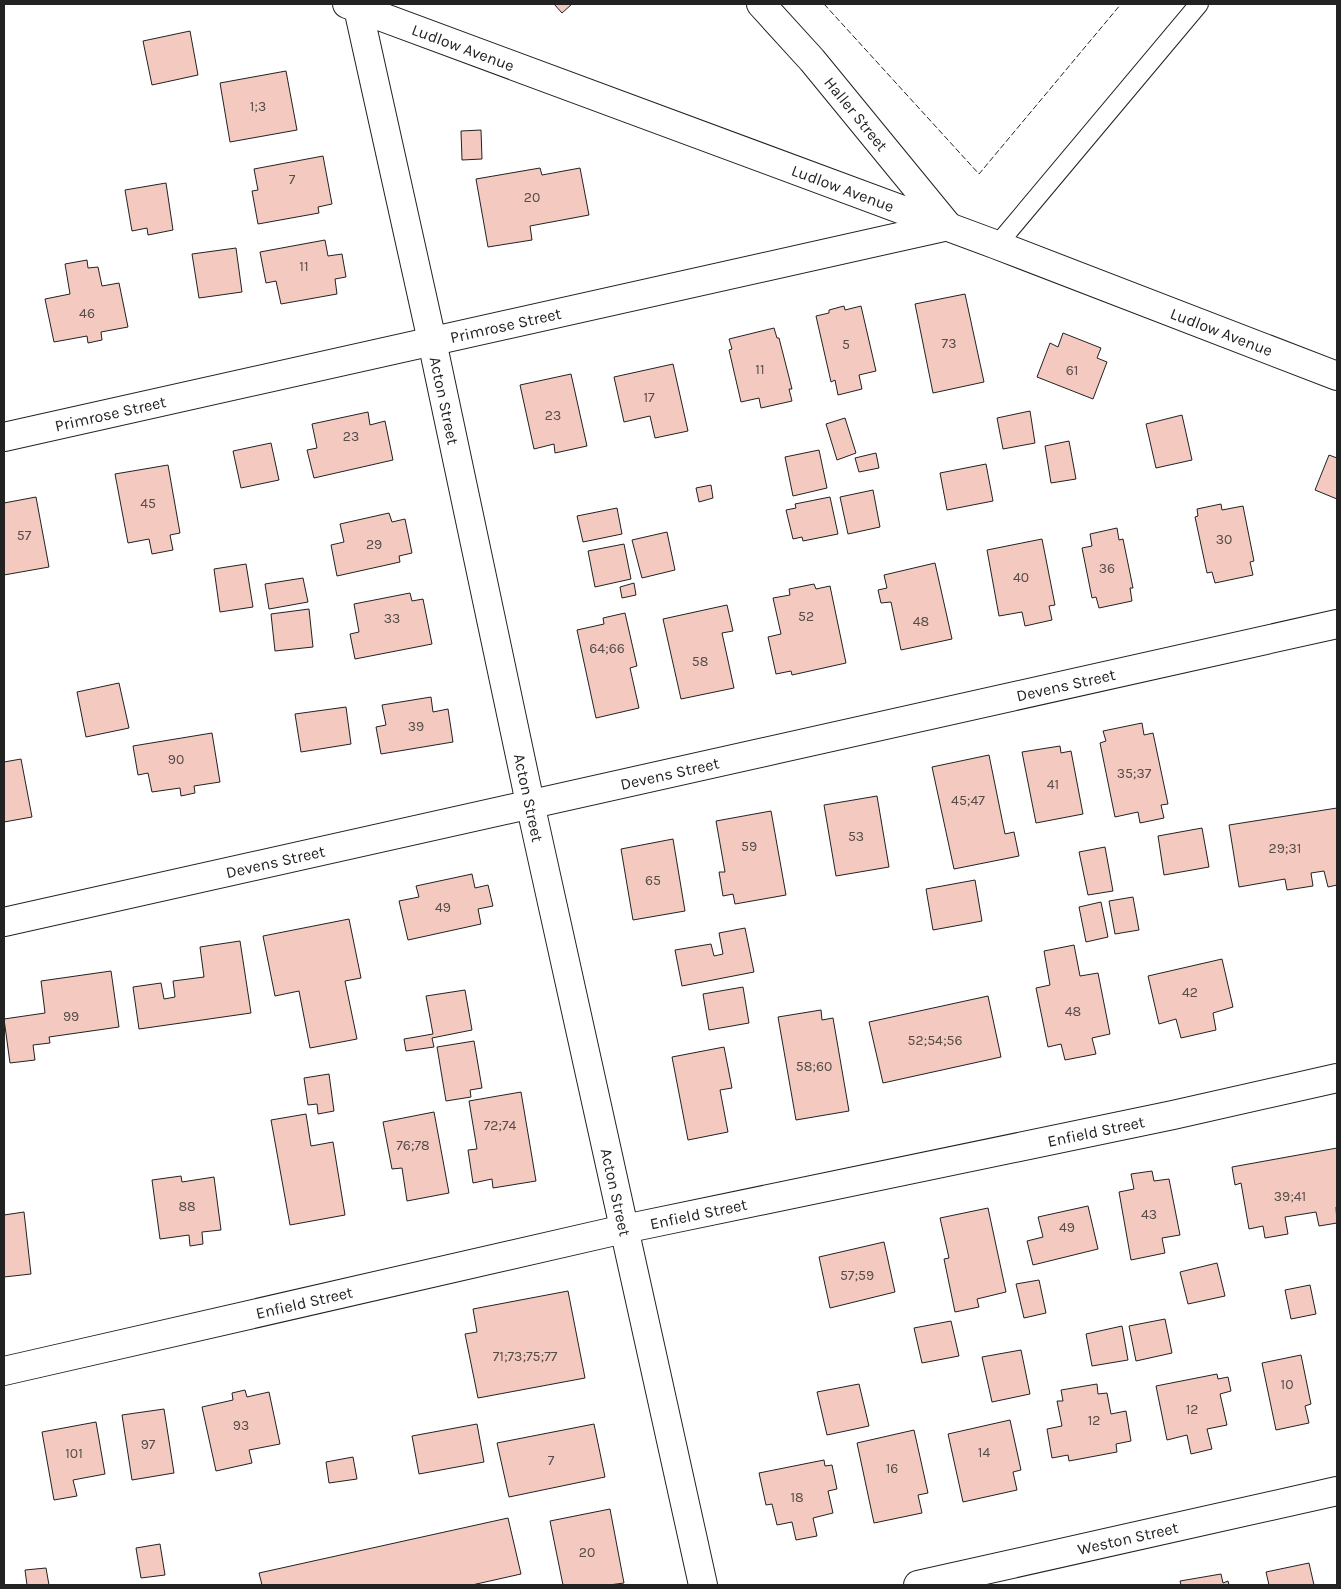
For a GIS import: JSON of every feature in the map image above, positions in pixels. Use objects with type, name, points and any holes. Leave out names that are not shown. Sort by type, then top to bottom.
[{"type":"street","name":"Haller Street","points":[[761,4],[812,60],[948,226]]},
{"type":"street","name":"Ludlow Avenue","points":[[353,6],[997,244],[1337,376]]},
{"type":"street","name":"Acton Street","points":[[353,6],[432,341],[530,803],[703,1585]]},
{"type":"street","name":"Primrose Street","points":[[4,437],[948,226]]},
{"type":"street","name":"Devens Street","points":[[4,922],[1337,624]]},
{"type":"street","name":"Enfield Street","points":[[4,1372],[624,1229],[1173,1115],[1337,1078]]},
{"type":"street","name":"Weston Street","points":[[918,1585],[975,1579],[1337,1490]]},
{"type":"lane","points":[[997,244],[1199,4]]},
{"type":"building","points":[[554,4],[572,4],[562,13]]},
{"type":"building","points":[[190,31],[198,75],[152,85],[143,41]]},
{"type":"building","points":[[286,71],[297,130],[230,142],[220,83]]},
{"type":"building","points":[[481,130],[482,159],[462,160],[461,131]]},
{"type":"building","points":[[323,156],[332,204],[318,207],[319,213],[258,224],[252,191],[258,190],[254,169]]},
{"type":"building","points":[[540,168],[542,175],[580,168],[589,215],[530,226],[532,240],[488,247],[476,179]]},
{"type":"building","points":[[166,183],[173,230],[148,235],[147,228],[132,231],[125,190]]},
{"type":"building","points":[[325,240],[328,256],[342,254],[346,277],[335,279],[337,294],[281,304],[276,281],[266,283],[260,252]]},
{"type":"building","points":[[236,248],[242,292],[199,298],[192,254]]},
{"type":"building","points":[[87,260],[88,268],[98,267],[102,286],[119,283],[128,327],[101,332],[102,340],[88,343],[87,336],[54,342],[45,299],[70,294],[65,264]]},
{"type":"building","points":[[965,294],[984,382],[933,393],[915,304]]},
{"type":"building","points":[[844,306],[845,310],[861,306],[876,371],[859,375],[862,389],[838,395],[835,380],[831,382],[816,316],[829,313],[829,310]]},
{"type":"building","points":[[774,328],[777,338],[779,338],[792,389],[789,389],[792,401],[761,408],[759,398],[741,402],[729,350],[732,349],[729,339]]},
{"type":"building","points":[[1063,333],[1101,348],[1097,358],[1107,362],[1093,399],[1037,377],[1050,343],[1058,347]]},
{"type":"building","points":[[673,364],[688,431],[655,438],[650,416],[624,422],[614,377]]},
{"type":"building","points":[[571,374],[587,446],[555,453],[554,444],[534,449],[520,385]]},
{"type":"building","points":[[1030,411],[1035,443],[1003,449],[997,418]]},
{"type":"building","points":[[368,412],[370,425],[385,421],[393,460],[314,478],[307,450],[317,448],[312,424]]},
{"type":"building","points":[[1182,415],[1192,460],[1156,468],[1146,424]]},
{"type":"building","points":[[845,418],[856,453],[837,460],[826,424]]},
{"type":"building","points":[[1069,441],[1076,479],[1051,483],[1045,446]]},
{"type":"building","points":[[271,443],[279,480],[241,488],[233,451]]},
{"type":"building","points":[[819,450],[827,488],[793,496],[785,457]]},
{"type":"building","points":[[876,453],[879,468],[859,472],[855,458]]},
{"type":"building","points":[[1329,455],[1337,458],[1337,499],[1315,490]]},
{"type":"building","points":[[986,464],[993,501],[947,510],[940,473]]},
{"type":"building","points":[[168,465],[180,533],[170,535],[173,550],[152,554],[149,539],[128,543],[115,474]]},
{"type":"building","points":[[711,485],[713,498],[699,502],[696,488]]},
{"type":"building","points":[[873,490],[880,527],[848,534],[840,497]]},
{"type":"building","points":[[36,497],[49,567],[4,575],[4,503]]},
{"type":"building","points":[[830,497],[838,534],[803,541],[802,537],[793,539],[786,510],[796,508],[795,504]]},
{"type":"building","points":[[1221,504],[1222,510],[1243,506],[1254,561],[1250,562],[1253,575],[1215,583],[1212,572],[1207,573],[1195,517],[1198,516],[1197,509]]},
{"type":"building","points":[[617,508],[622,534],[583,542],[577,516]]},
{"type":"building","points":[[389,513],[392,522],[405,519],[412,553],[399,556],[400,562],[337,576],[331,545],[344,542],[340,524]]},
{"type":"building","points":[[1117,528],[1119,540],[1123,539],[1133,588],[1130,588],[1132,601],[1099,608],[1096,597],[1092,598],[1082,548],[1092,546],[1090,534]]},
{"type":"building","points":[[667,532],[675,570],[642,578],[632,540]]},
{"type":"building","points":[[1042,539],[1055,605],[1049,606],[1052,620],[1025,626],[1022,612],[999,616],[987,550]]},
{"type":"building","points":[[624,544],[631,579],[595,587],[588,551]]},
{"type":"building","points":[[935,563],[952,639],[901,650],[891,602],[881,603],[878,590],[887,588],[884,575]]},
{"type":"building","points":[[246,564],[253,607],[220,612],[214,569]]},
{"type":"building","points":[[303,578],[308,602],[269,609],[265,584]]},
{"type":"building","points":[[634,583],[636,595],[622,598],[620,587]]},
{"type":"building","points":[[814,584],[816,589],[830,586],[846,663],[792,675],[791,671],[776,674],[768,637],[781,634],[773,598],[790,595],[789,589]]},
{"type":"building","points":[[410,593],[412,601],[423,599],[432,644],[355,659],[350,634],[359,632],[354,604]]},
{"type":"building","points":[[727,605],[733,631],[722,633],[734,688],[681,699],[663,619]]},
{"type":"building","points":[[309,609],[313,647],[275,651],[271,614]]},
{"type":"building","points":[[625,613],[637,666],[630,668],[639,708],[596,718],[577,630],[604,624],[603,618]]},
{"type":"building","points":[[119,683],[129,728],[86,737],[77,692]]},
{"type":"building","points":[[431,697],[433,712],[448,709],[453,742],[381,754],[376,727],[386,725],[382,705]]},
{"type":"building","points":[[346,707],[351,744],[301,752],[295,714]]},
{"type":"building","points":[[1142,723],[1144,735],[1153,733],[1168,804],[1161,805],[1164,818],[1140,823],[1138,812],[1115,817],[1100,743],[1106,741],[1103,731]]},
{"type":"building","points":[[212,733],[220,782],[194,786],[195,793],[181,796],[180,788],[152,792],[148,773],[138,775],[133,746]]},
{"type":"building","points":[[1060,746],[1061,753],[1071,751],[1083,814],[1036,823],[1022,752]]},
{"type":"building","points":[[989,755],[1005,834],[1014,832],[1019,856],[954,869],[932,767]]},
{"type":"building","points":[[21,759],[32,817],[4,822],[4,762]]},
{"type":"building","points":[[877,796],[889,867],[836,876],[824,805]]},
{"type":"building","points":[[1337,808],[1337,885],[1328,887],[1324,871],[1311,873],[1313,886],[1287,890],[1285,879],[1239,887],[1229,825]]},
{"type":"building","points":[[771,811],[786,895],[735,904],[733,894],[723,896],[719,872],[725,872],[716,821]]},
{"type":"building","points":[[1202,828],[1209,867],[1164,875],[1158,836]]},
{"type":"building","points":[[673,839],[685,911],[633,920],[621,849]]},
{"type":"building","points":[[1105,847],[1113,891],[1088,895],[1079,852]]},
{"type":"building","points":[[472,874],[475,888],[488,885],[493,906],[478,909],[481,924],[408,940],[399,901],[419,897],[416,886]]},
{"type":"building","points":[[975,880],[982,921],[933,930],[926,889]]},
{"type":"building","points":[[1133,897],[1139,930],[1115,934],[1109,901]]},
{"type":"building","points":[[1101,902],[1108,937],[1086,942],[1079,907]]},
{"type":"building","points":[[349,919],[361,978],[345,981],[357,1039],[310,1048],[299,991],[275,996],[263,936]]},
{"type":"building","points":[[745,928],[754,972],[682,986],[675,950],[711,944],[714,956],[723,954],[719,933]]},
{"type":"building","points":[[240,941],[251,1013],[139,1029],[133,987],[161,983],[164,999],[175,997],[173,981],[204,977],[200,947]]},
{"type":"building","points":[[1074,945],[1080,976],[1098,973],[1110,1034],[1092,1038],[1096,1054],[1065,1060],[1061,1044],[1048,1047],[1036,988],[1050,985],[1044,951]]},
{"type":"building","points":[[1222,959],[1233,1007],[1213,1013],[1216,1030],[1181,1038],[1176,1019],[1159,1024],[1148,976]]},
{"type":"building","points":[[111,971],[119,1027],[49,1037],[50,1043],[33,1045],[35,1060],[10,1063],[4,1019],[45,1013],[41,981]]},
{"type":"building","points":[[743,987],[749,1023],[709,1030],[703,994]]},
{"type":"building","points":[[465,990],[472,1030],[432,1038],[434,1047],[406,1051],[404,1039],[433,1034],[426,996]]},
{"type":"building","points":[[988,996],[1001,1057],[883,1083],[869,1022]]},
{"type":"building","points":[[821,1010],[822,1020],[833,1018],[849,1111],[796,1120],[778,1017]]},
{"type":"building","points":[[474,1041],[482,1088],[470,1090],[471,1097],[446,1101],[437,1047]]},
{"type":"building","points":[[724,1047],[732,1088],[720,1090],[728,1132],[688,1140],[672,1057]]},
{"type":"building","points":[[329,1074],[334,1111],[318,1114],[317,1104],[308,1105],[304,1078]]},
{"type":"building","points":[[521,1092],[536,1181],[493,1188],[492,1179],[473,1183],[468,1150],[477,1149],[469,1101]]},
{"type":"building","points":[[434,1112],[449,1193],[407,1201],[402,1168],[392,1169],[383,1122]]},
{"type":"building","points":[[306,1114],[311,1146],[333,1142],[345,1215],[290,1225],[271,1120]]},
{"type":"building","points":[[1337,1148],[1337,1223],[1319,1226],[1316,1212],[1285,1217],[1288,1234],[1265,1238],[1263,1226],[1249,1229],[1241,1183],[1235,1185],[1232,1167]]},
{"type":"building","points":[[1152,1171],[1154,1181],[1169,1179],[1180,1235],[1162,1238],[1165,1253],[1131,1260],[1119,1192],[1134,1189],[1131,1174]]},
{"type":"building","points":[[181,1176],[182,1182],[214,1177],[221,1230],[202,1232],[203,1244],[190,1246],[189,1235],[160,1239],[152,1180]]},
{"type":"building","points":[[1088,1206],[1098,1249],[1033,1265],[1027,1241],[1043,1237],[1038,1217]]},
{"type":"building","points":[[988,1208],[1006,1292],[977,1299],[979,1307],[955,1312],[944,1259],[949,1258],[940,1218]]},
{"type":"building","points":[[24,1212],[31,1274],[4,1277],[4,1215]]},
{"type":"building","points":[[884,1242],[895,1292],[830,1308],[819,1257]]},
{"type":"building","points":[[1217,1263],[1225,1296],[1188,1304],[1180,1272]]},
{"type":"building","points":[[1039,1280],[1046,1313],[1024,1318],[1016,1284]]},
{"type":"building","points":[[1310,1285],[1316,1314],[1291,1319],[1285,1290]]},
{"type":"building","points":[[568,1291],[585,1378],[478,1398],[465,1334],[477,1332],[473,1309]]},
{"type":"building","points":[[1165,1319],[1172,1353],[1136,1361],[1129,1326]]},
{"type":"building","points":[[951,1321],[959,1356],[922,1363],[914,1328]]},
{"type":"building","points":[[1122,1326],[1128,1360],[1092,1366],[1086,1334]]},
{"type":"building","points":[[1021,1350],[1030,1394],[992,1402],[982,1357]]},
{"type":"building","points":[[1301,1355],[1311,1404],[1305,1406],[1309,1423],[1276,1430],[1262,1363]]},
{"type":"building","points":[[1217,1374],[1218,1379],[1228,1377],[1231,1391],[1220,1394],[1227,1425],[1207,1429],[1212,1449],[1191,1454],[1187,1435],[1167,1440],[1156,1386]]},
{"type":"building","points":[[859,1384],[869,1426],[827,1435],[817,1392]]},
{"type":"building","points":[[1097,1384],[1098,1394],[1107,1393],[1111,1414],[1126,1411],[1131,1441],[1116,1444],[1117,1452],[1069,1461],[1068,1455],[1052,1458],[1047,1429],[1062,1426],[1057,1401],[1063,1401],[1061,1390]]},
{"type":"building","points":[[245,1390],[247,1397],[269,1392],[280,1444],[249,1450],[252,1463],[216,1471],[202,1407],[233,1400],[232,1393]]},
{"type":"building","points":[[164,1409],[174,1473],[132,1480],[122,1415]]},
{"type":"building","points":[[1010,1420],[1021,1470],[1013,1472],[1017,1490],[963,1502],[948,1434]]},
{"type":"building","points":[[96,1422],[105,1474],[73,1480],[77,1496],[54,1500],[42,1432]]},
{"type":"building","points":[[477,1424],[484,1462],[419,1474],[412,1436]]},
{"type":"building","points":[[594,1424],[605,1477],[509,1497],[497,1443]]},
{"type":"building","points":[[914,1430],[928,1493],[918,1495],[922,1513],[874,1523],[857,1443]]},
{"type":"building","points":[[353,1457],[357,1479],[329,1483],[326,1462]]},
{"type":"building","points":[[824,1460],[825,1466],[832,1465],[837,1489],[828,1491],[833,1513],[813,1518],[817,1536],[796,1540],[792,1522],[777,1525],[772,1504],[766,1505],[759,1473]]},
{"type":"building","points":[[610,1509],[624,1583],[609,1585],[563,1585],[550,1521]]},
{"type":"building","points":[[508,1518],[521,1574],[472,1585],[262,1585],[259,1573]]},
{"type":"building","points":[[160,1544],[165,1575],[141,1578],[136,1548]]},
{"type":"building","points":[[1309,1563],[1314,1585],[1269,1585],[1266,1572]]},
{"type":"building","points":[[46,1568],[49,1585],[27,1585],[25,1570]]},
{"type":"building","points":[[1221,1574],[1223,1583],[1228,1581],[1229,1585],[1181,1585],[1180,1581]]},
{"type":"fence","points":[[824,4],[979,174],[1121,4]]}]
